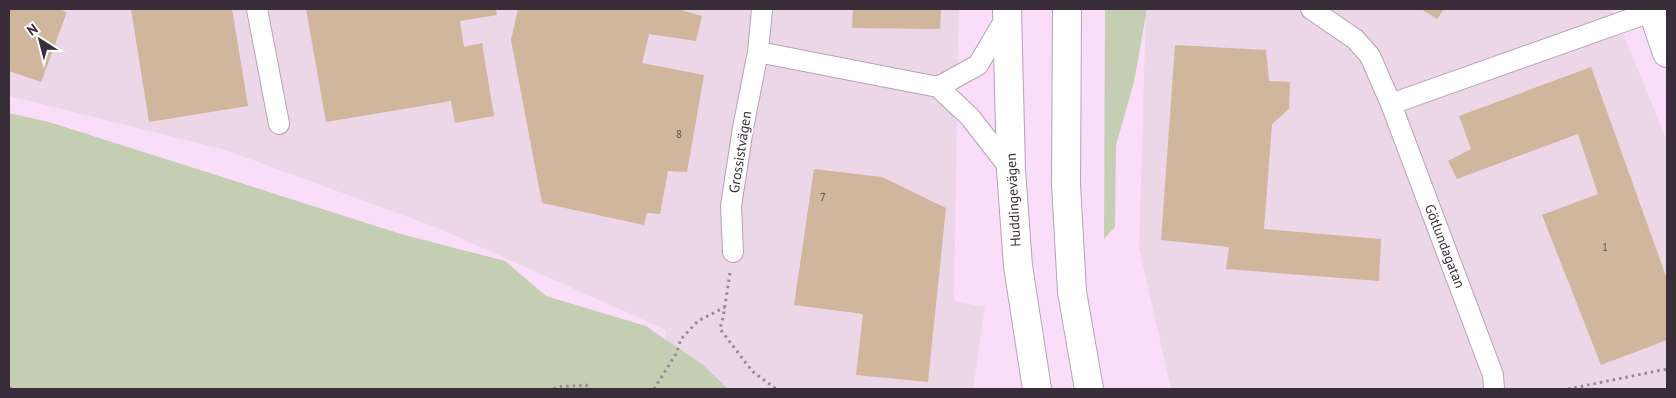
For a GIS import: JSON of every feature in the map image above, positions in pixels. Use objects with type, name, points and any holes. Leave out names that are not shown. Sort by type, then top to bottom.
[{"type":"main road","points":[[1067,9],[1066,184],[1072,292],[1089,389]]},
{"type":"main road","points":[[1655,10],[1667,53]]},
{"type":"main road","name":"Huddingevägen","points":[[1007,12],[1011,170],[1018,266],[1037,389]]},
{"type":"street","points":[[257,9],[279,124]]},
{"type":"street","name":"Grossistvägen","points":[[733,252],[731,206],[743,128],[758,52],[762,9]]},
{"type":"street","name":"Götlundagatan","points":[[1311,9],[1355,39],[1370,56],[1391,104],[1494,375],[1494,389]]},
{"type":"street","points":[[1391,104],[1655,10]]},
{"type":"street","points":[[938,87],[978,65],[1007,12]]},
{"type":"street","points":[[758,52],[938,87],[970,117],[1011,170]]},
{"type":"path","points":[[733,252],[720,329],[752,371],[776,389]]},
{"type":"path","points":[[654,389],[676,354],[681,338],[698,321],[725,306]]},
{"type":"path","points":[[1568,389],[1667,369]]},
{"type":"path","points":[[554,389],[556,387],[586,385],[590,389]]},
{"type":"shaded area","points":[[9,9],[959,9],[954,301],[985,307],[973,389],[691,389],[662,387],[666,330],[438,228],[225,150],[9,96]]},
{"type":"shaded area","points":[[1146,9],[1611,9],[1667,141],[1667,389],[1171,389],[1139,248]]},
{"type":"green space","points":[[1105,9],[1147,9],[1134,82],[1116,145],[1115,227],[1104,239]]},
{"type":"green space","points":[[9,113],[49,122],[401,234],[505,261],[546,296],[646,326],[703,365],[728,389],[9,389]]},
{"type":"building","points":[[9,9],[58,9],[67,12],[41,82],[9,71]]},
{"type":"building","points":[[131,9],[232,9],[248,106],[149,122]]},
{"type":"building","points":[[306,9],[496,9],[497,15],[460,21],[464,47],[482,43],[494,116],[455,123],[451,101],[326,122]]},
{"type":"building","points":[[518,9],[677,9],[702,16],[696,41],[649,34],[642,63],[704,75],[687,172],[668,171],[660,214],[647,213],[644,225],[542,203],[511,40]]},
{"type":"building","points":[[853,9],[941,9],[940,29],[852,28]]},
{"type":"building","points":[[1421,9],[1444,9],[1437,19]]},
{"type":"building","points":[[1175,45],[1266,50],[1269,81],[1290,82],[1289,109],[1272,124],[1264,229],[1381,239],[1379,281],[1226,269],[1229,247],[1161,240]]},
{"type":"building","points":[[1591,67],[1667,279],[1667,340],[1601,365],[1542,215],[1598,194],[1578,134],[1457,179],[1448,161],[1471,149],[1459,116]]},
{"type":"building","points":[[814,169],[882,177],[946,208],[928,382],[856,375],[863,314],[794,305]]}]
